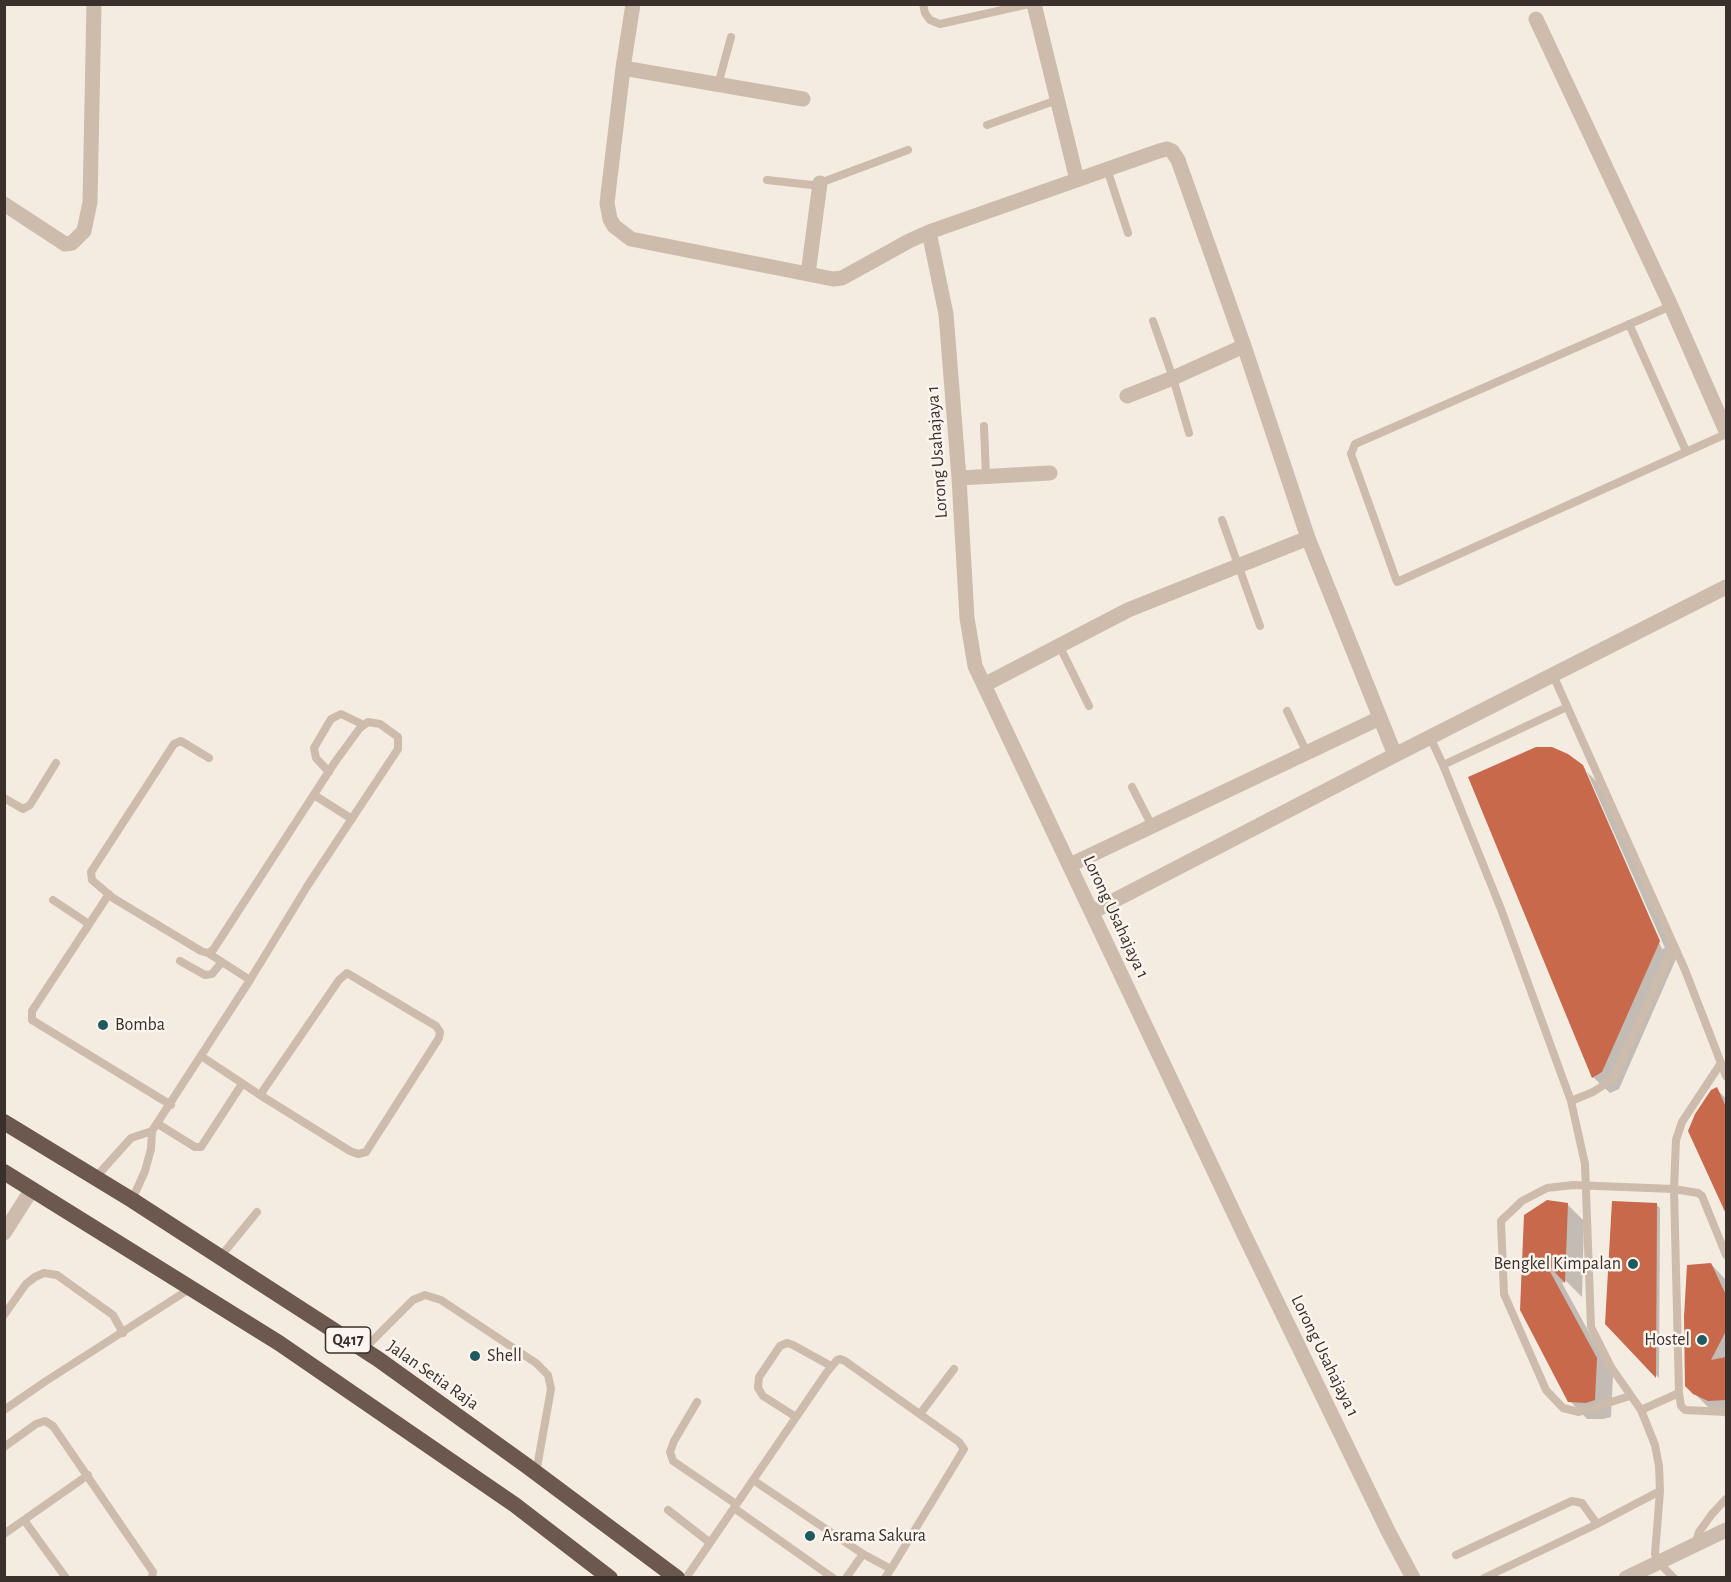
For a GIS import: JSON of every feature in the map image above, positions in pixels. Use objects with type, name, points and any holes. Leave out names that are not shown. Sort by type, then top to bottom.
[{"type":"highway","name":"Jalan Setia Raja","points":[[4,1122],[96,1177],[363,1350],[536,1473],[677,1578]]},
{"type":"highway","name":"Q417","points":[[4,1172],[279,1343],[515,1505],[610,1578]]},
{"type":"street","points":[[4,204],[65,244],[72,243],[84,231],[90,202],[94,4]]},
{"type":"street","points":[[633,4],[607,203],[614,226],[631,239],[832,279],[842,278],[929,232],[1159,151],[1167,149],[1175,154],[1244,346],[1308,538],[1395,755]]},
{"type":"street","points":[[1031,4],[1077,180]]},
{"type":"street","points":[[1536,19],[1671,306],[1726,432]]},
{"type":"street","points":[[623,68],[803,99]]},
{"type":"street","points":[[808,274],[820,183]]},
{"type":"street","name":"Lorong Usahajaya 1","points":[[929,232],[946,314],[967,618],[975,666],[1242,1230],[1413,1578]]},
{"type":"street","points":[[1127,396],[1244,346]]},
{"type":"street","points":[[959,478],[1050,473]]},
{"type":"street","points":[[984,685],[1128,610],[1308,538]]},
{"type":"street","points":[[1092,912],[1726,587]]},
{"type":"street","points":[[1070,865],[1380,718]]},
{"type":"street","points":[[4,1233],[32,1189]]},
{"type":"street","points":[[1626,1578],[1726,1530]]},
{"type":"lane","points":[[923,4],[930,20],[940,24],[1031,4]]},
{"type":"lane","points":[[718,85],[731,37]]},
{"type":"lane","points":[[987,124],[1057,100]]},
{"type":"lane","points":[[767,180],[812,185],[908,150]]},
{"type":"lane","points":[[1107,169],[1128,233]]},
{"type":"lane","points":[[1671,306],[1355,444],[1351,454],[1397,582],[1726,432]]},
{"type":"lane","points":[[1153,321],[1189,434]]},
{"type":"lane","points":[[1629,324],[1686,451]]},
{"type":"lane","points":[[984,426],[986,477]]},
{"type":"lane","points":[[1222,520],[1260,626]]},
{"type":"lane","points":[[1059,645],[1089,706]]},
{"type":"lane","points":[[1553,675],[1674,946],[1726,1076]]},
{"type":"lane","points":[[1443,765],[1567,707]]},
{"type":"lane","points":[[1287,711],[1307,753]]},
{"type":"lane","points":[[328,772],[316,758],[314,748],[331,719],[341,714],[364,726]]},
{"type":"lane","points":[[132,1200],[146,1171],[155,1127],[308,885],[398,749],[398,737],[387,727],[368,722],[360,728],[328,772],[213,950],[208,953]]},
{"type":"lane","points":[[1430,737],[1501,909],[1571,1101],[1586,1164],[1591,1327],[1611,1367],[1641,1410],[1655,1445],[1660,1491],[1655,1554],[1658,1562],[1674,1578]]},
{"type":"lane","points":[[209,758],[181,741],[174,744],[91,872],[92,880],[109,894],[249,980]]},
{"type":"lane","points":[[4,798],[23,809],[30,805],[56,763]]},
{"type":"lane","points":[[1132,787],[1152,826]]},
{"type":"lane","points":[[314,795],[352,819]]},
{"type":"lane","points":[[109,894],[32,1011],[32,1020],[171,1105]]},
{"type":"lane","points":[[53,900],[89,924]]},
{"type":"lane","points":[[1571,1101],[1593,1092],[1613,1079],[1674,946]]},
{"type":"lane","points":[[180,961],[205,975],[212,974],[222,962]]},
{"type":"lane","points":[[201,1056],[242,1084],[350,1151],[358,1154],[366,1152],[439,1038],[440,1032],[436,1026],[346,973],[260,1095]]},
{"type":"lane","points":[[1721,1063],[1682,1122],[1676,1140],[1674,1189],[1681,1406],[1685,1410],[1726,1412]]},
{"type":"lane","points":[[155,1127],[201,1148],[242,1084]]},
{"type":"lane","points":[[96,1177],[131,1138],[155,1127]]},
{"type":"lane","points":[[1630,1396],[1580,1412],[1563,1408],[1546,1390],[1504,1294],[1501,1221],[1522,1201],[1547,1188],[1573,1185],[1674,1189],[1698,1193],[1702,1196],[1726,1255]]},
{"type":"lane","points":[[220,1256],[257,1212]]},
{"type":"lane","points":[[4,1315],[26,1284],[34,1277],[44,1273],[57,1275],[113,1315],[123,1333]]},
{"type":"lane","points":[[4,1410],[191,1288]]},
{"type":"lane","points":[[363,1350],[413,1300],[425,1295],[441,1300],[536,1364],[548,1375],[552,1389],[536,1473]]},
{"type":"lane","points":[[796,1418],[764,1396],[758,1388],[759,1377],[780,1346],[787,1343],[831,1366]]},
{"type":"lane","points":[[686,1578],[837,1360],[845,1361],[960,1442],[964,1449],[885,1578]]},
{"type":"lane","points":[[920,1414],[954,1370]]},
{"type":"lane","points":[[1641,1410],[1679,1394]]},
{"type":"lane","points":[[697,1402],[674,1441],[670,1452],[673,1461],[833,1578]]},
{"type":"lane","points":[[4,1447],[36,1424],[45,1421],[53,1426],[153,1572],[152,1578]]},
{"type":"lane","points":[[4,1534],[88,1475]]},
{"type":"lane","points":[[753,1480],[863,1554],[891,1569]]},
{"type":"lane","points":[[1484,1578],[1660,1491]]},
{"type":"lane","points":[[1695,1545],[1699,1532],[1726,1499]]},
{"type":"lane","points":[[1456,1555],[1572,1501],[1582,1503],[1597,1524]]},
{"type":"lane","points":[[668,1510],[710,1542]]},
{"type":"lane","points":[[24,1520],[66,1578]]},
{"type":"lane","points":[[846,1578],[863,1554]]},
{"type":"building","points":[[1536,747],[1552,747],[1568,754],[1583,765],[1660,941],[1602,1072],[1592,1078],[1468,777]]},
{"type":"building","points":[[1717,1087],[1726,1107],[1726,1214],[1688,1131],[1695,1114],[1711,1090]]},
{"type":"building","points":[[1547,1200],[1568,1203],[1565,1283],[1547,1266],[1597,1358],[1595,1400],[1586,1403],[1568,1402],[1520,1310],[1524,1215]]},
{"type":"building","name":"Bengkel Kimpalan","points":[[1612,1201],[1657,1203],[1656,1378],[1605,1324]]},
{"type":"building","name":"Hostel","points":[[1711,1263],[1726,1295],[1726,1331],[1711,1360],[1726,1357],[1726,1400],[1708,1401],[1693,1394],[1685,1386],[1684,1317],[1687,1265]]},
{"type":"place","name":"Bomba","points":[[103,1025]]},
{"type":"place","name":"Bengkel Kimpalan","points":[[1633,1264]]},
{"type":"place","name":"Hostel","points":[[1702,1340]]},
{"type":"place","name":"Shell","points":[[475,1356]]},
{"type":"place","name":"Asrama Sakura","points":[[810,1536]]}]
